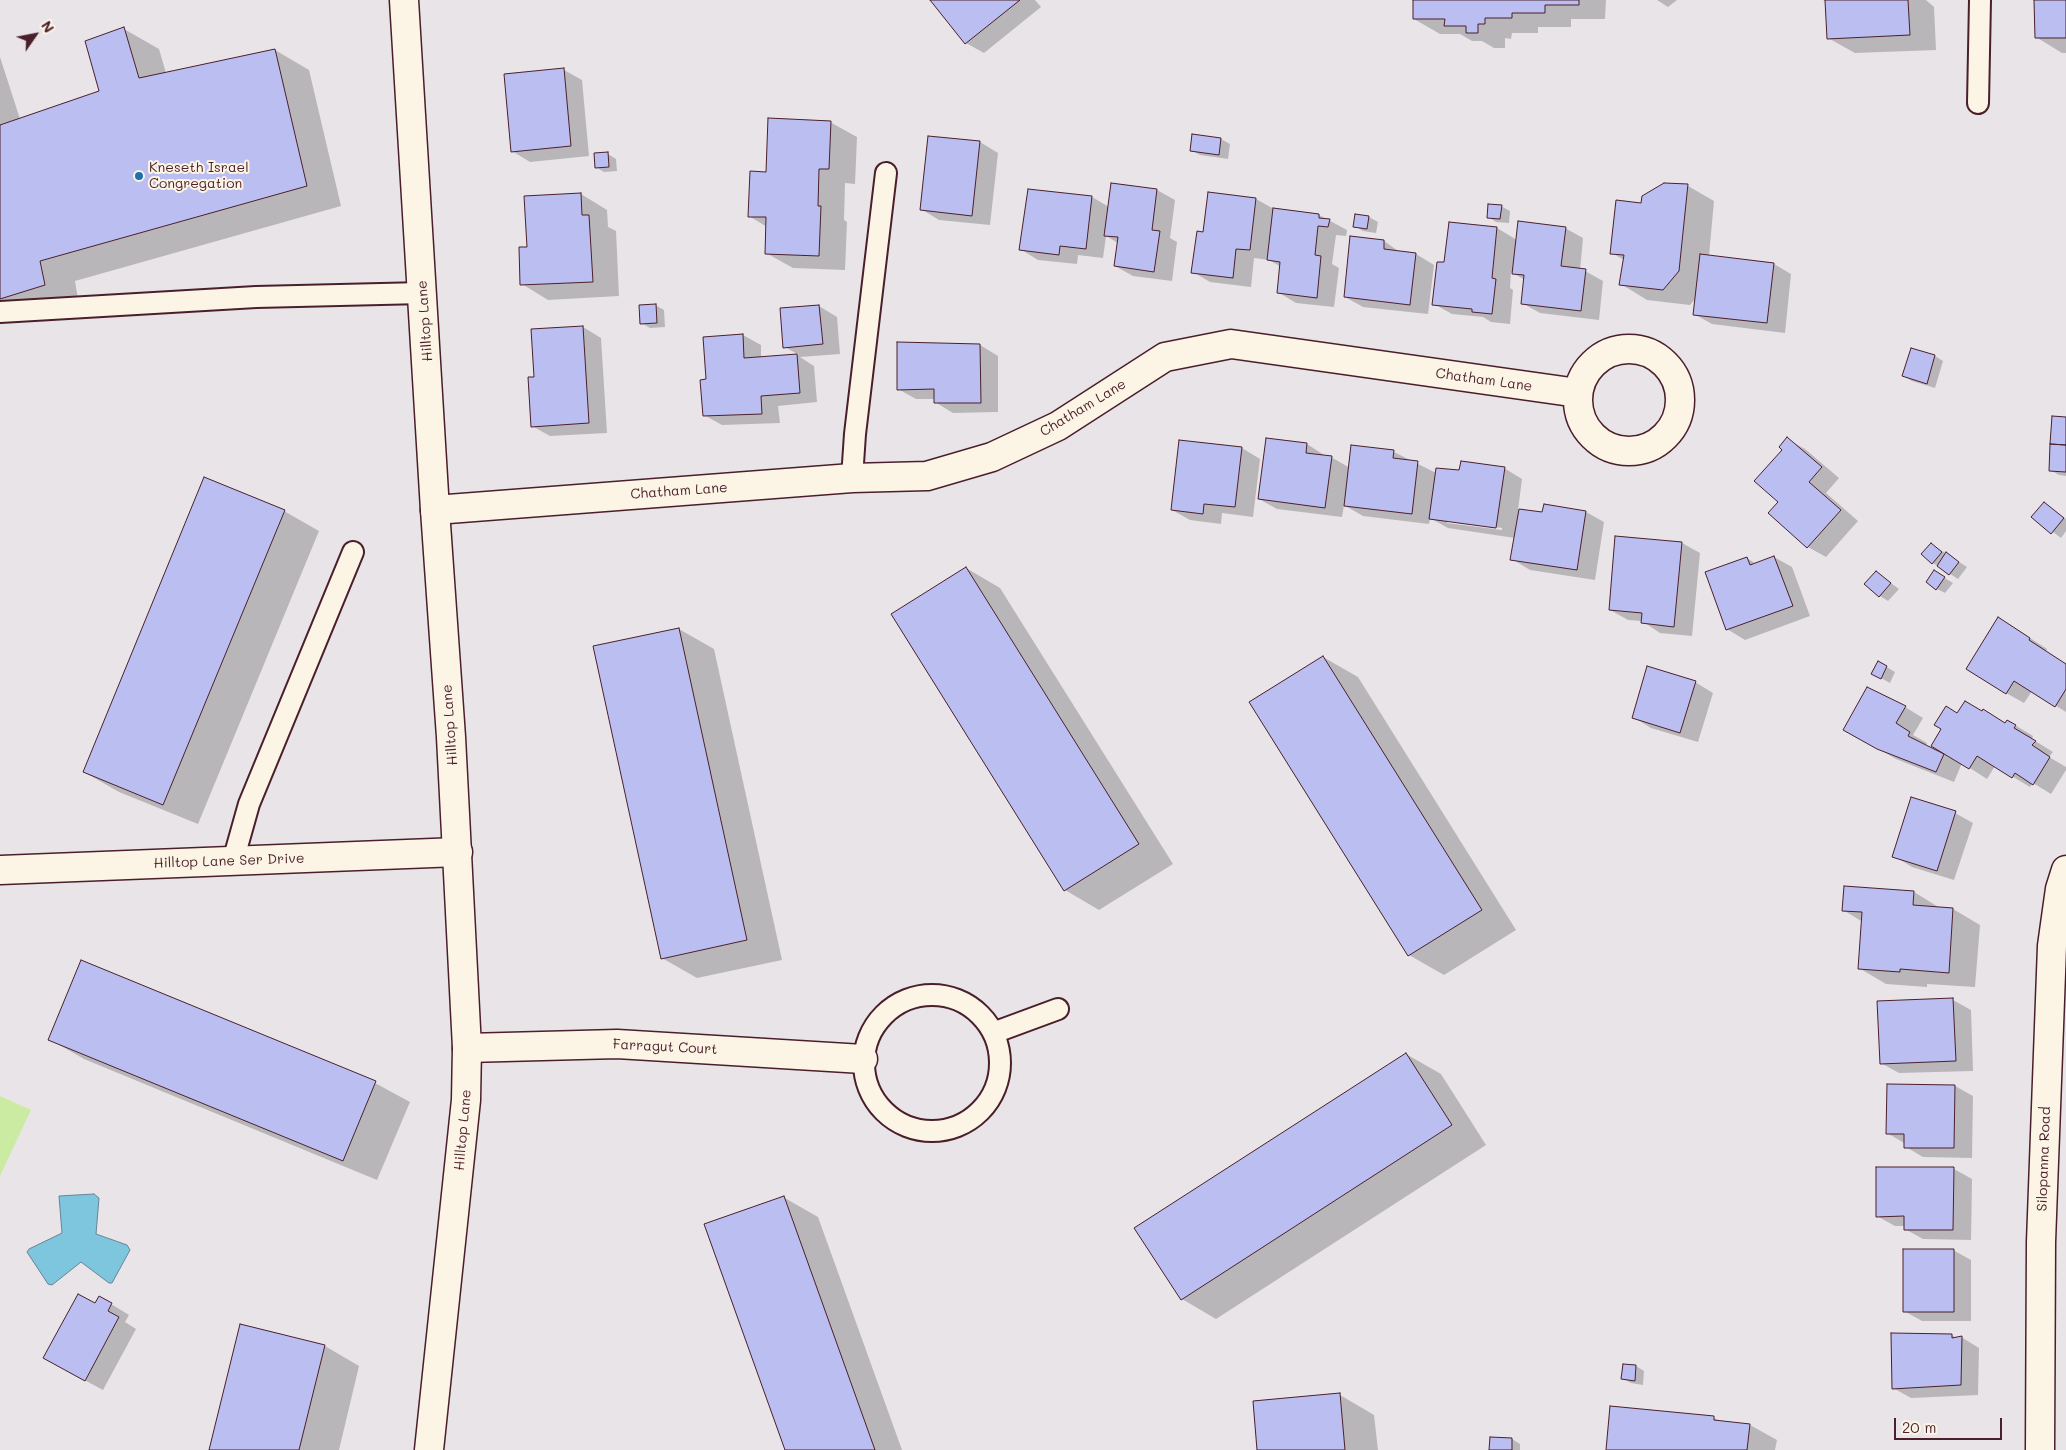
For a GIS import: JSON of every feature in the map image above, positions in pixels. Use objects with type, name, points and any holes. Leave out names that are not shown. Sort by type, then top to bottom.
[{"type":"street","name":"Hilltop Lane","points":[[404,0],[458,852],[467,1048],[464,1128],[429,1450]]},
{"type":"street","name":"Chatham Lane","points":[[435,510],[852,478],[926,476],[992,457],[1058,426],[1165,357],[1231,344],[1578,393]]},
{"type":"street","name":"Hilltop Lane Ser Drive","points":[[0,870],[458,852]]},
{"type":"street","name":"Silopanna Road","points":[[2040,1450],[2041,1242],[2052,946],[2060,888],[2066,870]]},
{"type":"street","name":"Farragut Court","points":[[467,1048],[617,1044],[863,1059]]},
{"type":"lane","points":[[1978,103],[1980,0]]},
{"type":"lane","points":[[852,478],[854,434],[886,173]]},
{"type":"lane","points":[[0,312],[256,297],[423,293]]},
{"type":"lane","points":[[233,861],[249,804],[353,552]]},
{"type":"lane","points":[[919,996],[946,996],[970,1006],[993,1033],[999,1051],[999,1077],[988,1102],[969,1121],[944,1131],[918,1130],[893,1120],[874,1100],[864,1075],[863,1059],[865,1049],[875,1024],[895,1005],[919,996]]},
{"type":"lane","points":[[993,1033],[1058,1009]]},
{"type":"green space","points":[[0,1096],[31,1110],[0,1176]]},
{"type":"water","points":[[94,1194],[99,1198],[96,1234],[127,1245],[130,1250],[112,1283],[109,1283],[81,1262],[52,1285],[48,1284],[27,1252],[29,1249],[62,1233],[59,1196]]},
{"type":"building","points":[[930,0],[1020,0],[965,44]]},
{"type":"building","points":[[1413,0],[1579,0],[1579,5],[1545,5],[1545,13],[1512,13],[1512,18],[1485,18],[1485,24],[1478,24],[1478,33],[1466,33],[1466,26],[1444,26],[1445,19],[1413,19]]},
{"type":"building","points":[[1825,0],[1908,0],[1910,35],[1827,39]]},
{"type":"building","points":[[2034,0],[2066,0],[2066,38],[2035,38]]},
{"type":"building","points":[[124,27],[139,78],[275,49],[307,186],[40,261],[45,285],[0,299],[0,125],[99,91],[85,41]]},
{"type":"building","points":[[564,68],[571,146],[511,152],[504,74]]},
{"type":"building","points":[[768,118],[831,121],[829,169],[819,169],[818,206],[821,206],[819,256],[765,254],[766,217],[748,217],[750,171],[766,172]]},
{"type":"building","points":[[1192,134],[1221,138],[1219,155],[1190,151]]},
{"type":"building","points":[[928,136],[980,141],[972,216],[920,210]]},
{"type":"building","points":[[608,152],[609,167],[595,168],[594,153]]},
{"type":"building","points":[[1111,183],[1157,189],[1152,230],[1160,231],[1154,272],[1114,266],[1118,237],[1104,236]]},
{"type":"building","points":[[1664,183],[1688,184],[1679,271],[1663,290],[1619,285],[1624,255],[1610,254],[1616,200],[1641,203],[1642,196]]},
{"type":"building","points":[[1028,189],[1092,196],[1086,249],[1060,246],[1059,255],[1019,250]]},
{"type":"building","points":[[1208,192],[1256,198],[1250,250],[1236,249],[1233,278],[1191,273],[1197,231],[1203,232]]},
{"type":"building","points":[[581,193],[582,215],[589,215],[593,282],[520,285],[519,247],[527,247],[524,196]]},
{"type":"building","points":[[1488,204],[1502,205],[1500,219],[1487,218]]},
{"type":"building","points":[[1273,208],[1319,214],[1319,218],[1330,219],[1328,227],[1318,226],[1315,255],[1321,256],[1317,298],[1277,293],[1280,262],[1267,260]]},
{"type":"building","points":[[1355,214],[1369,216],[1367,229],[1353,227]]},
{"type":"building","points":[[1518,221],[1566,227],[1561,266],[1586,269],[1581,311],[1521,304],[1524,275],[1512,274]]},
{"type":"building","points":[[1449,222],[1497,227],[1492,278],[1496,279],[1492,314],[1472,312],[1472,309],[1432,305],[1437,262],[1444,262]]},
{"type":"building","points":[[1350,236],[1384,240],[1384,249],[1416,253],[1410,305],[1344,297]]},
{"type":"building","points":[[1700,254],[1774,263],[1767,323],[1693,315]]},
{"type":"building","points":[[656,304],[657,323],[640,324],[639,305]]},
{"type":"building","points":[[819,305],[823,344],[783,348],[780,308]]},
{"type":"building","points":[[583,326],[589,423],[531,427],[528,377],[534,377],[531,329]]},
{"type":"building","points":[[743,334],[744,358],[797,354],[800,393],[761,396],[762,414],[703,416],[700,380],[706,379],[703,337]]},
{"type":"building","points":[[897,342],[980,344],[981,403],[934,403],[934,389],[897,390]]},
{"type":"building","points":[[1911,348],[1935,355],[1927,384],[1902,376]]},
{"type":"building","points":[[2052,416],[2066,417],[2066,445],[2050,444]]},
{"type":"building","points":[[1787,437],[1822,467],[1809,482],[1841,510],[1807,548],[1768,513],[1778,502],[1754,481],[1782,450],[1779,447]]},
{"type":"building","points":[[1266,438],[1307,443],[1306,453],[1332,456],[1325,508],[1258,499]]},
{"type":"building","points":[[1179,440],[1242,447],[1235,507],[1204,504],[1203,514],[1171,510]]},
{"type":"building","points":[[2050,444],[2066,445],[2066,472],[2049,471]]},
{"type":"building","points":[[1351,445],[1394,450],[1393,458],[1418,461],[1412,514],[1344,506]]},
{"type":"building","points":[[1461,461],[1505,467],[1496,528],[1429,519],[1436,468],[1459,470]]},
{"type":"building","points":[[204,477],[285,510],[163,805],[83,772]]},
{"type":"building","points":[[2044,502],[2064,518],[2051,534],[2031,517]]},
{"type":"building","points":[[1544,504],[1586,511],[1577,570],[1510,560],[1519,509],[1542,512]]},
{"type":"building","points":[[1615,536],[1682,542],[1674,627],[1641,623],[1642,613],[1609,610]]},
{"type":"building","points":[[1931,543],[1942,552],[1932,564],[1921,554]]},
{"type":"building","points":[[1946,552],[1959,562],[1949,575],[1937,566]]},
{"type":"building","points":[[1774,556],[1793,606],[1726,630],[1705,572],[1747,557],[1750,565]]},
{"type":"building","points":[[966,567],[1139,844],[1064,891],[891,614]]},
{"type":"building","points":[[1934,570],[1945,577],[1936,590],[1926,582]]},
{"type":"building","points":[[1876,571],[1891,583],[1879,597],[1864,584]]},
{"type":"building","points":[[1998,617],[2066,664],[2066,689],[2055,707],[2014,681],[2006,694],[1966,669]]},
{"type":"building","points":[[679,628],[747,940],[661,959],[593,646]]},
{"type":"building","points":[[1323,656],[1482,910],[1408,956],[1249,702]]},
{"type":"building","points":[[1878,661],[1887,666],[1881,679],[1871,674]]},
{"type":"building","points":[[1647,666],[1696,681],[1680,733],[1632,718]]},
{"type":"building","points":[[1867,687],[1906,706],[1896,723],[1910,732],[1908,736],[1944,754],[1936,772],[1877,749],[1843,730]]},
{"type":"building","points":[[1965,701],[1982,711],[1983,709],[2005,723],[2007,720],[2016,725],[2014,728],[2036,741],[2032,745],[2050,757],[2033,785],[2015,773],[2012,778],[1977,756],[1969,769],[1931,746],[1941,729],[1934,725],[1946,706],[1957,713]]},
{"type":"building","points":[[1911,797],[1956,811],[1937,871],[1892,857]]},
{"type":"building","points":[[1844,886],[1914,891],[1913,905],[1953,908],[1949,973],[1900,969],[1900,972],[1858,969],[1862,912],[1842,911]]},
{"type":"building","points":[[81,960],[376,1081],[343,1161],[48,1040]]},
{"type":"building","points":[[1953,998],[1956,1061],[1880,1064],[1877,1001]]},
{"type":"building","points":[[1406,1053],[1452,1125],[1181,1300],[1134,1228]]},
{"type":"building","points":[[1887,1084],[1955,1085],[1954,1148],[1904,1148],[1904,1134],[1886,1134]]},
{"type":"building","points":[[1876,1167],[1954,1167],[1953,1230],[1904,1230],[1904,1216],[1876,1217]]},
{"type":"building","points":[[784,1196],[875,1450],[785,1450],[704,1224]]},
{"type":"building","points":[[1903,1249],[1954,1249],[1954,1312],[1903,1312]]},
{"type":"building","points":[[78,1294],[95,1303],[99,1296],[112,1303],[108,1311],[119,1317],[85,1381],[43,1358]]},
{"type":"building","points":[[240,1324],[325,1345],[299,1450],[209,1450]]},
{"type":"building","points":[[1891,1333],[1952,1334],[1952,1338],[1962,1336],[1961,1385],[1892,1389]]},
{"type":"building","points":[[1623,1364],[1636,1365],[1635,1381],[1621,1379]]},
{"type":"building","points":[[1340,1393],[1345,1450],[1257,1450],[1253,1401]]},
{"type":"building","points":[[1610,1406],[1714,1416],[1714,1420],[1750,1424],[1747,1450],[1606,1450]]},
{"type":"building","points":[[1490,1437],[1512,1438],[1512,1450],[1489,1450]]},
{"type":"place","name":"Kneseth Israel Congregation","points":[[139,176]]}]
